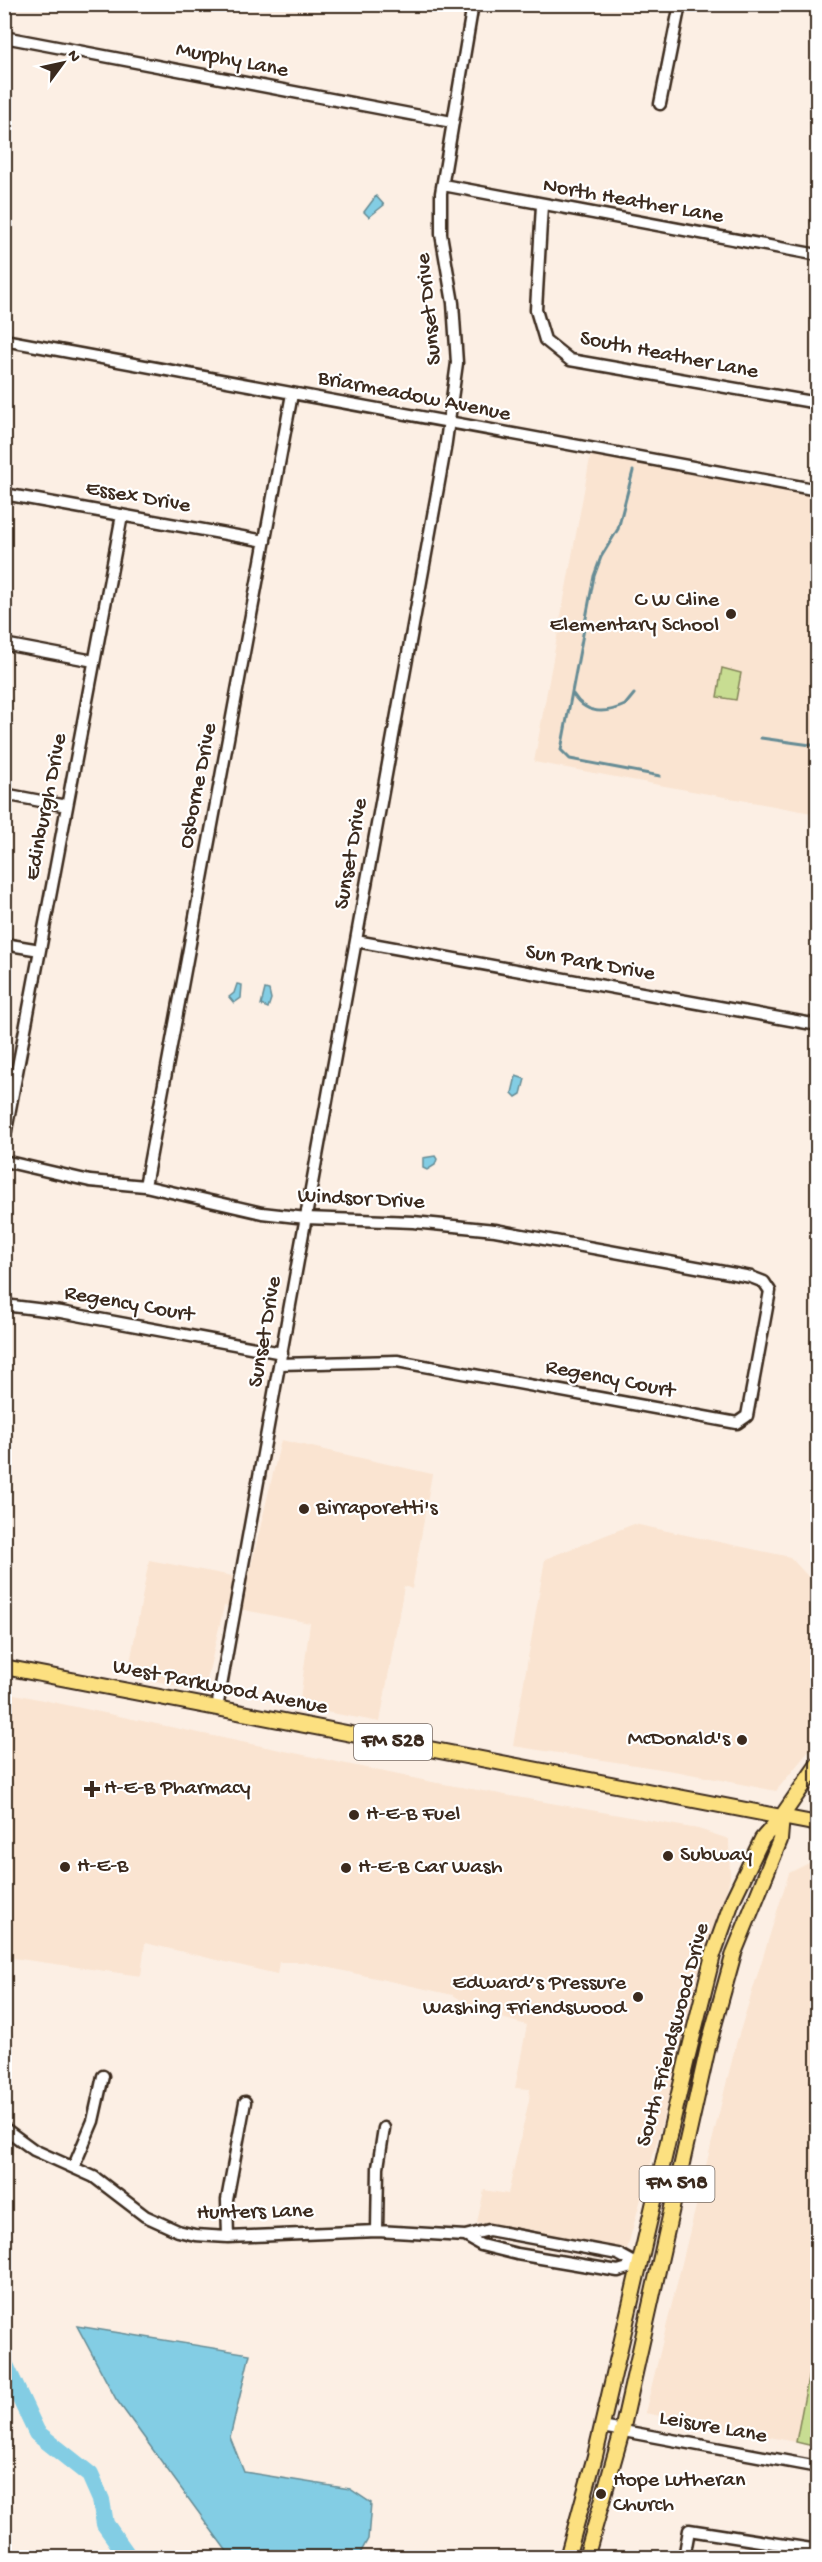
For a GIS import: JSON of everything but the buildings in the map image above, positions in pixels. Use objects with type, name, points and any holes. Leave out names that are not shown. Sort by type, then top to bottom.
[{"type":"main road","name":"West Parkwood Avenue","points":[[4,1667],[782,1816]]},
{"type":"main road","name":"South Friendswood Drive","points":[[567,2558],[602,2427],[638,2265],[713,1955],[734,1899],[762,1839],[782,1816],[818,1764]]},
{"type":"main road","name":"South Friendswood Drive","points":[[586,2558],[622,2431],[708,2048],[734,1953],[780,1840],[782,1816]]},
{"type":"main road","name":"FM 528","points":[[782,1816],[818,1824]]},
{"type":"street","name":"Sunset Drive","points":[[217,1708],[448,423],[457,363],[453,303],[441,234],[443,185],[473,4]]},
{"type":"street","points":[[660,104],[680,4]]},
{"type":"street","name":"Murphy Lane","points":[[4,37],[452,122]]},
{"type":"street","name":"North Heather Lane","points":[[443,185],[818,255]]},
{"type":"street","name":"South Heather Lane","points":[[542,205],[536,310],[545,340],[570,360],[818,404]]},
{"type":"street","name":"Briarmeadow Avenue","points":[[4,340],[818,490]]},
{"type":"street","name":"Osborne Drive","points":[[145,1186],[292,394]]},
{"type":"street","name":"Essex Drive","points":[[4,495],[265,541]]},
{"type":"street","name":"Edinburgh Drive","points":[[4,1141],[122,515]]},
{"type":"street","points":[[4,644],[94,661]]},
{"type":"street","points":[[4,795],[67,806]]},
{"type":"street","name":"Sun Park Drive","points":[[356,940],[818,1025]]},
{"type":"street","points":[[4,944],[40,950]]},
{"type":"street","name":"Windsor Drive","points":[[4,1161],[90,1181],[145,1186],[262,1213],[306,1218],[413,1222],[495,1230],[717,1271]]},
{"type":"street","name":"Regency Court","points":[[4,1305],[61,1312],[281,1358],[397,1361],[737,1423],[747,1416],[770,1291],[764,1282],[751,1277],[717,1271]]},
{"type":"street","points":[[74,2166],[93,2121],[103,2076]]},
{"type":"street","points":[[228,2237],[227,2200],[245,2102]]},
{"type":"street","name":"Hunters Lane","points":[[4,2128],[34,2150],[74,2166],[163,2225],[195,2235],[228,2237],[377,2231],[465,2236],[489,2230],[618,2254],[638,2265]]},
{"type":"street","points":[[377,2231],[378,2167],[384,2128]]},
{"type":"street","name":"Hunters Lane","points":[[465,2236],[481,2245],[517,2254],[610,2270],[618,2271],[638,2265]]},
{"type":"street","name":"Leisure Lane","points":[[602,2427],[818,2467]]},
{"type":"street","points":[[684,2558],[689,2530],[818,2550]]},
{"type":"shaded area","points":[[591,453],[817,495],[817,814],[534,762]]},
{"type":"shaded area","points":[[281,1440],[432,1474],[412,1589],[404,1586],[380,1722],[299,1707],[310,1623],[224,1606],[204,1693],[128,1674],[149,1560],[248,1579]]},
{"type":"shaded area","points":[[634,1524],[790,1557],[817,1586],[817,1741],[776,1791],[680,1772],[513,1746],[545,1559]]},
{"type":"shaded area","points":[[5,1692],[432,1782],[698,1829],[729,1839],[730,1878],[627,2249],[477,2223],[484,2190],[508,2194],[529,2100],[530,2089],[515,2088],[527,2025],[483,2013],[453,1995],[303,1962],[279,1962],[277,1974],[145,1943],[141,1976],[5,1957]]},
{"type":"shaded area","points":[[817,1859],[818,2331],[796,2442],[645,2413],[736,2044],[789,1873]]},
{"type":"green space","points":[[722,668],[741,673],[736,700],[717,697]]},
{"type":"green space","points":[[817,2331],[818,2447],[796,2442]]},
{"type":"water","points":[[376,196],[384,205],[369,217],[364,212]]},
{"type":"water","points":[[237,984],[242,985],[241,998],[234,1003],[229,997],[234,993]]},
{"type":"water","points":[[265,989],[269,990],[271,999],[268,1008],[261,1005]]},
{"type":"water","points":[[516,1076],[525,1079],[521,1094],[516,1097],[512,1093]]},
{"type":"water","points":[[435,1156],[437,1159],[435,1165],[427,1170],[423,1168],[423,1158]]},
{"type":"water","points":[[77,2326],[250,2354],[230,2437],[244,2472],[350,2489],[371,2503],[368,2539],[358,2557],[231,2557],[116,2399]]},
{"type":"waterway","points":[[633,471],[618,529],[601,557],[594,576],[561,750],[570,759],[660,776]]},
{"type":"waterway","points":[[573,694],[584,706],[596,711],[610,710],[625,705],[634,694]]},
{"type":"waterway","points":[[761,738],[818,746]]},
{"type":"waterway","points":[[4,2363],[37,2433],[90,2475],[101,2500],[105,2524],[129,2558]]},
{"type":"place","name":"C W Cline Elementary School","points":[[731,614]]},
{"type":"place","name":"Birraporetti's","points":[[304,1509]]},
{"type":"place","name":"McDonald's","points":[[742,1740]]},
{"type":"place","name":"H-E-B Pharmacy","points":[[92,1789]]},
{"type":"place","name":"H-E-B Fuel","points":[[354,1815]]},
{"type":"place","name":"Subway","points":[[668,1856]]},
{"type":"place","name":"H-E-B","points":[[65,1867]]},
{"type":"place","name":"H-E-B Car Wash","points":[[346,1868]]},
{"type":"place","name":"Edward’s Pressure Washing Friendswood","points":[[638,1997]]},
{"type":"place","name":"Hope Lutheran Church","points":[[601,2494]]}]
